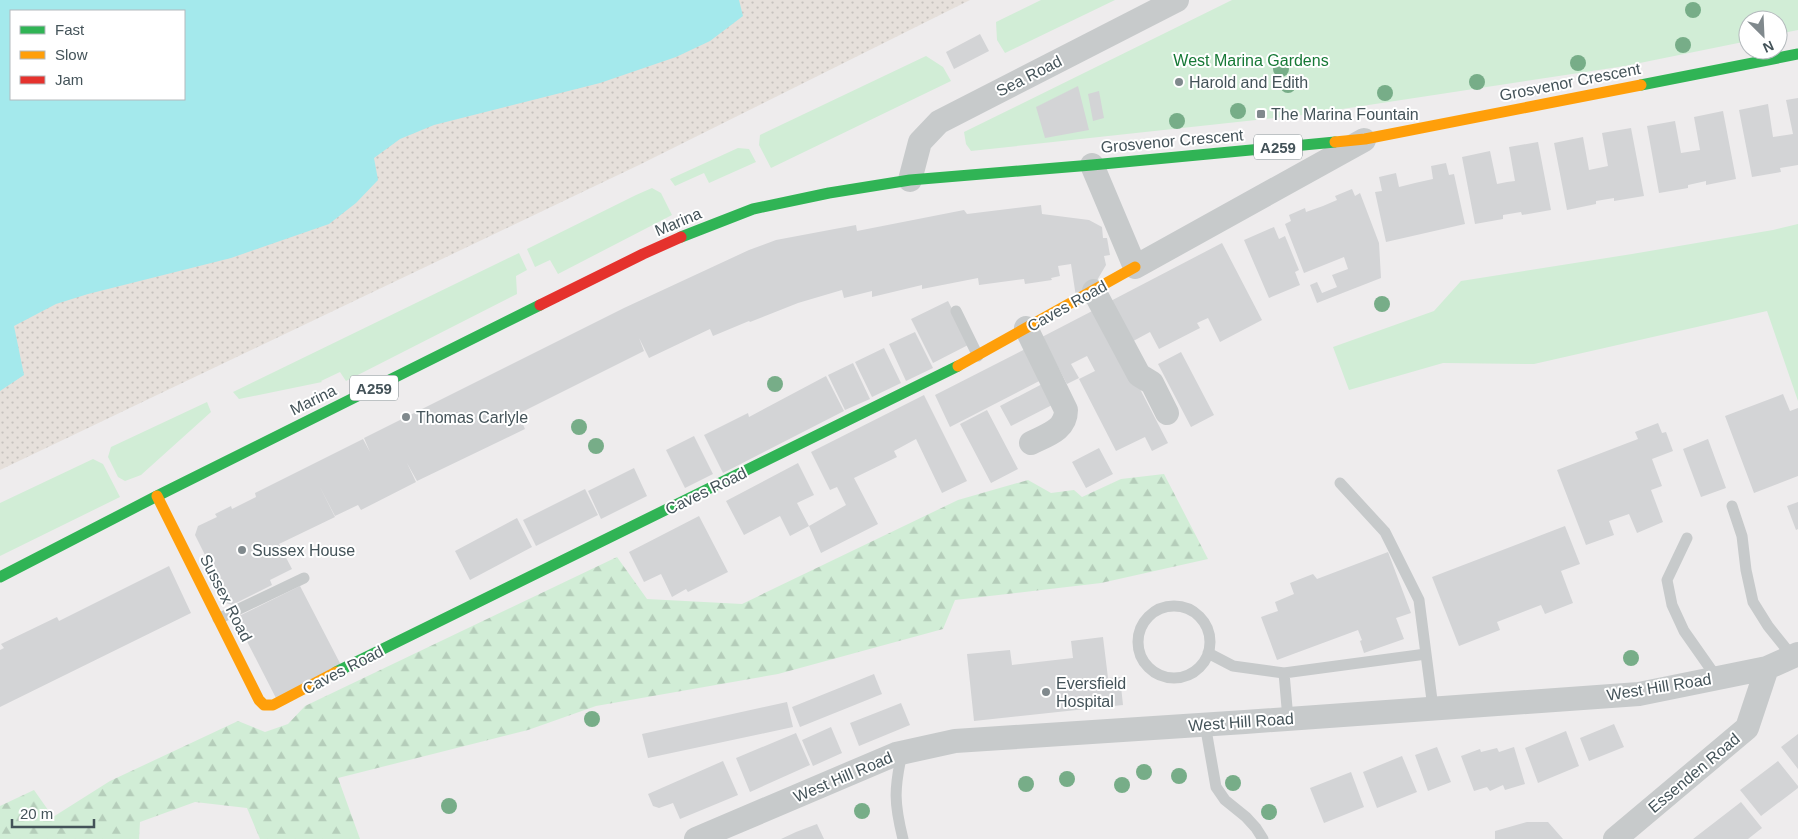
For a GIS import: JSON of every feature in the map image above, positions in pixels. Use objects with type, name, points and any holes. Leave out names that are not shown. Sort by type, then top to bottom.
[{"type":"main road","name":"Grosvenor Crescent","points":[[753,209],[829,193],[910,180],[1365,139],[1798,54]]},
{"type":"main road","name":"Marina","points":[[0,577],[157,496],[643,254],[753,209]]},
{"type":"main road","name":"Caves Road","points":[[273,705],[978,356],[1135,267]]},
{"type":"main road","name":"Sussex Road","points":[[157,496],[259,700],[264,705],[273,705]]},
{"type":"street","name":"Sea Road","points":[[910,180],[920,142],[940,122],[1177,0]]},
{"type":"street","name":"Caves Road","points":[[1135,267],[1365,139]]},
{"type":"street","points":[[1092,165],[1135,267]]},
{"type":"street","points":[[1094,291],[1139,375],[1152,383],[1167,413]]},
{"type":"street","points":[[1026,328],[1066,410],[1064,423],[1058,429],[1031,443]]},
{"type":"street","name":"West Hill Road","points":[[696,839],[902,753],[954,741],[1640,694],[1767,668],[1795,655]]},
{"type":"street","name":"Essenden Road","points":[[1615,839],[1747,728],[1767,668]]},
{"type":"lane","points":[[956,311],[978,356]]},
{"type":"lane","points":[[1340,483],[1385,532],[1419,600],[1433,708]]},
{"type":"lane","points":[[1732,506],[1742,536],[1746,570],[1753,602],[1768,626],[1795,655]]},
{"type":"lane","points":[[1687,538],[1666,580],[1672,605],[1684,631],[1717,678]]},
{"type":"lane","points":[[218,619],[304,578]]},
{"type":"lane","points":[[1183,607],[1194,612],[1203,620],[1208,630],[1210,642],[1208,653],[1202,664],[1193,672],[1182,677],[1170,678],[1158,674],[1148,667],[1142,658],[1138,646],[1138,634],[1150,614],[1160,608],[1183,607]]},
{"type":"lane","points":[[1208,653],[1233,666],[1284,673],[1426,654]]},
{"type":"lane","points":[[1284,673],[1288,719]]},
{"type":"lane","points":[[1205,724],[1216,787],[1225,800],[1256,828],[1263,839]]},
{"type":"lane","points":[[902,753],[895,782],[895,802],[903,839]]},
{"type":"green space","points":[[1041,0],[1115,0],[1005,53],[997,40],[996,22]]},
{"type":"green space","name":"West Marina Gardens","points":[[1232,0],[1798,0],[1798,30],[1788,32],[1788,10],[1738,10],[1738,43],[1625,66],[1303,115],[971,151],[966,144],[964,132]]},
{"type":"green space","points":[[926,56],[943,67],[951,81],[771,168],[759,145],[760,135]]},
{"type":"green space","points":[[738,148],[749,149],[756,162],[709,183],[704,173],[675,186],[670,179]]},
{"type":"green space","points":[[652,188],[661,193],[672,215],[558,274],[550,260],[535,267],[527,249]]},
{"type":"green space","points":[[1798,224],[1798,401],[1767,311],[1534,364],[1443,363],[1349,390],[1333,347],[1434,311],[1461,281],[1632,254]]},
{"type":"green space","points":[[519,253],[527,270],[516,276],[517,294],[346,381],[340,372],[322,382],[239,399],[233,392]]},
{"type":"green space","points":[[207,402],[211,412],[141,475],[125,481],[118,477],[108,457],[111,447]]},
{"type":"green space","points":[[93,459],[103,464],[120,497],[0,556],[0,503]]},
{"type":"green space","points":[[1164,474],[1208,559],[1101,583],[955,600],[943,629],[778,674],[596,706],[528,730],[338,778],[360,839],[260,839],[247,808],[195,802],[140,822],[139,839],[0,839],[0,806],[34,790],[53,817],[110,781],[238,721],[265,732],[288,724],[305,706],[617,557],[647,599],[742,604],[958,500],[1028,480],[1051,493],[1074,490],[1082,497],[1121,479]]},
{"type":"sand","points":[[358,0],[970,0],[639,165],[0,470],[0,164],[185,98]]},
{"type":"water","points":[[0,0],[739,0],[743,16],[710,41],[676,57],[600,83],[434,125],[400,139],[374,158],[378,180],[356,203],[329,224],[231,258],[88,294],[56,304],[14,326],[24,375],[0,391]]},
{"type":"building","points":[[980,34],[989,51],[954,69],[946,52]]},
{"type":"building","points":[[1078,86],[1089,130],[1045,138],[1036,107]]},
{"type":"building","points":[[1099,91],[1104,118],[1093,121],[1088,94]]},
{"type":"building","points":[[1798,98],[1798,165],[1780,168],[1781,172],[1752,177],[1739,110],[1768,104],[1773,137],[1793,134],[1786,100]]},
{"type":"building","points":[[1723,111],[1736,179],[1706,185],[1706,181],[1688,185],[1688,188],[1659,193],[1647,126],[1675,121],[1681,153],[1700,150],[1694,117]]},
{"type":"building","points":[[1631,128],[1644,196],[1614,201],[1614,198],[1596,201],[1596,204],[1567,210],[1554,143],[1583,137],[1589,170],[1608,166],[1602,133]]},
{"type":"building","points":[[1538,142],[1551,210],[1522,215],[1521,212],[1503,215],[1503,219],[1475,224],[1462,157],[1490,151],[1497,184],[1515,181],[1509,147]]},
{"type":"building","points":[[1446,163],[1449,175],[1454,174],[1465,224],[1386,242],[1375,192],[1382,191],[1379,177],[1396,173],[1399,187],[1433,179],[1431,166]]},
{"type":"building","points":[[1352,189],[1355,196],[1360,193],[1379,243],[1381,278],[1317,303],[1310,285],[1317,282],[1322,293],[1337,287],[1332,275],[1348,269],[1344,257],[1304,273],[1285,224],[1291,221],[1289,215],[1305,208],[1306,212],[1323,206],[1337,200],[1335,196]]},
{"type":"building","points":[[1041,205],[1042,214],[1089,220],[1102,227],[1103,238],[1107,238],[1110,255],[1104,256],[1106,265],[1096,282],[1076,297],[1071,264],[1058,266],[1060,276],[1051,278],[1052,280],[1025,284],[1024,279],[979,285],[978,278],[922,289],[922,285],[872,297],[872,291],[844,298],[842,290],[798,303],[713,336],[710,329],[649,358],[639,338],[644,351],[518,414],[525,429],[417,481],[407,463],[416,482],[361,510],[358,505],[335,516],[320,487],[335,517],[279,544],[292,569],[270,580],[272,585],[232,605],[223,602],[220,595],[222,587],[220,582],[215,584],[202,557],[205,555],[195,535],[198,526],[217,517],[215,514],[231,506],[232,509],[256,497],[255,493],[363,439],[370,452],[364,438],[624,308],[749,250],[776,240],[856,225],[857,231],[964,210],[967,214]]},
{"type":"building","points":[[1274,227],[1279,239],[1285,236],[1299,270],[1295,272],[1300,285],[1269,298],[1244,240]]},
{"type":"building","points":[[1222,243],[1262,320],[1220,342],[1208,318],[1197,323],[1200,328],[1159,349],[1150,332],[1124,346],[1103,305]]},
{"type":"building","points":[[948,301],[970,344],[933,363],[911,319]]},
{"type":"building","points":[[1098,308],[1168,443],[1152,451],[1145,437],[1116,451],[1079,379],[1095,371],[1087,356],[1071,364],[1079,378],[1067,384],[1042,337]]},
{"type":"building","points":[[915,332],[933,368],[906,381],[889,344]]},
{"type":"building","points":[[1031,346],[1047,377],[950,427],[935,395]]},
{"type":"building","points":[[884,348],[901,383],[872,397],[855,362]]},
{"type":"building","points":[[1181,352],[1214,415],[1191,427],[1158,364]]},
{"type":"building","points":[[853,363],[870,399],[845,410],[828,375]]},
{"type":"building","points":[[826,376],[844,411],[723,473],[704,435],[748,413],[749,417]]},
{"type":"building","points":[[1046,382],[1056,403],[1011,426],[1000,406]]},
{"type":"building","points":[[1783,394],[1790,411],[1798,408],[1798,476],[1754,493],[1725,416]]},
{"type":"building","points":[[924,395],[967,481],[942,493],[916,439],[894,451],[897,457],[854,478],[878,524],[821,553],[809,526],[846,505],[837,487],[830,490],[811,452]]},
{"type":"building","points":[[987,410],[1018,469],[991,483],[960,424]]},
{"type":"building","points":[[1658,423],[1662,433],[1666,432],[1673,451],[1652,459],[1662,486],[1651,490],[1663,522],[1637,533],[1629,514],[1609,521],[1614,535],[1586,545],[1557,470],[1638,439],[1635,432]]},
{"type":"building","points":[[694,436],[713,474],[685,488],[666,450]]},
{"type":"building","points":[[1708,439],[1726,488],[1701,497],[1683,449]]},
{"type":"building","points":[[1099,448],[1113,474],[1086,488],[1072,462]]},
{"type":"building","points":[[798,463],[814,495],[797,503],[809,526],[790,536],[780,516],[744,535],[726,501]]},
{"type":"building","points":[[634,468],[647,496],[601,519],[588,491]]},
{"type":"building","points":[[585,489],[598,515],[536,546],[523,520]]},
{"type":"building","points":[[1798,502],[1798,529],[1796,530],[1787,506]]},
{"type":"building","points":[[699,516],[728,572],[688,592],[686,589],[672,597],[661,574],[644,582],[629,552]]},
{"type":"building","points":[[517,518],[532,547],[470,580],[455,551]]},
{"type":"building","points":[[1565,526],[1580,564],[1561,571],[1573,603],[1545,614],[1541,605],[1497,622],[1500,630],[1459,646],[1432,577]]},
{"type":"building","points":[[1388,552],[1411,613],[1396,618],[1404,639],[1364,653],[1358,630],[1277,660],[1261,617],[1278,611],[1275,602],[1294,594],[1290,583],[1313,574],[1317,579]]},
{"type":"building","points":[[169,566],[191,613],[0,707],[0,650],[4,648],[1,644],[57,617],[59,621]]},
{"type":"building","points":[[300,586],[343,669],[278,702],[235,618]]},
{"type":"building","name":"Eversfield Hospital","points":[[1103,637],[1108,678],[1120,677],[1123,705],[974,721],[967,654],[1010,650],[1012,665],[1073,658],[1071,641]]},
{"type":"building","points":[[874,674],[882,694],[800,727],[792,707]]},
{"type":"building","points":[[787,702],[793,727],[648,758],[642,734]]},
{"type":"building","points":[[901,703],[910,725],[859,746],[850,723]]},
{"type":"building","points":[[1614,724],[1624,747],[1589,761],[1580,738]]},
{"type":"building","points":[[831,727],[842,753],[813,766],[802,740]]},
{"type":"building","points":[[1566,731],[1579,766],[1538,783],[1525,748]]},
{"type":"building","points":[[796,733],[810,765],[750,792],[736,758]]},
{"type":"building","points":[[1798,734],[1798,769],[1781,747]]},
{"type":"building","points":[[1437,747],[1451,782],[1428,791],[1415,755]]},
{"type":"building","points":[[1514,747],[1525,784],[1505,790],[1503,785],[1490,791],[1487,787],[1474,791],[1461,756],[1480,749],[1481,752],[1497,748],[1499,752]]},
{"type":"building","points":[[1402,756],[1417,792],[1377,808],[1363,772]]},
{"type":"building","points":[[723,761],[738,795],[680,819],[673,803],[659,808],[653,806],[648,794]]},
{"type":"building","points":[[1778,761],[1798,788],[1761,816],[1740,790]]},
{"type":"building","points":[[1351,772],[1364,807],[1324,823],[1310,788]]},
{"type":"building","points":[[1741,802],[1762,828],[1748,839],[1693,839]]},
{"type":"building","points":[[1527,822],[1548,822],[1563,839],[1495,839],[1495,831]]},
{"type":"building","points":[[817,824],[824,839],[781,839],[796,832]]},
{"type":"traffic: fast","points":[[1641,85],[1798,54]]},
{"type":"traffic: fast","points":[[681,237],[753,209],[829,193],[910,180],[1335,142]]},
{"type":"traffic: fast","points":[[0,577],[157,496],[540,305]]},
{"type":"traffic: fast","points":[[336,672],[958,366]]},
{"type":"traffic: slow","points":[[1335,142],[1365,139],[1641,85]]},
{"type":"traffic: slow","points":[[958,366],[1135,267]]},
{"type":"traffic: slow","points":[[157,496],[259,700],[264,705],[273,705],[336,672]]},
{"type":"traffic: jam","points":[[540,305],[681,237]]},
{"type":"place","name":"Harold and Edith","points":[[1179,82]]},
{"type":"place","name":"The Marina Fountain","points":[[1261,114]]},
{"type":"place","name":"Thomas Carlyle","points":[[406,417]]},
{"type":"place","name":"Sussex House","points":[[242,550]]},
{"type":"place","name":"Eversfield Hospital","points":[[1046,692]]}]
